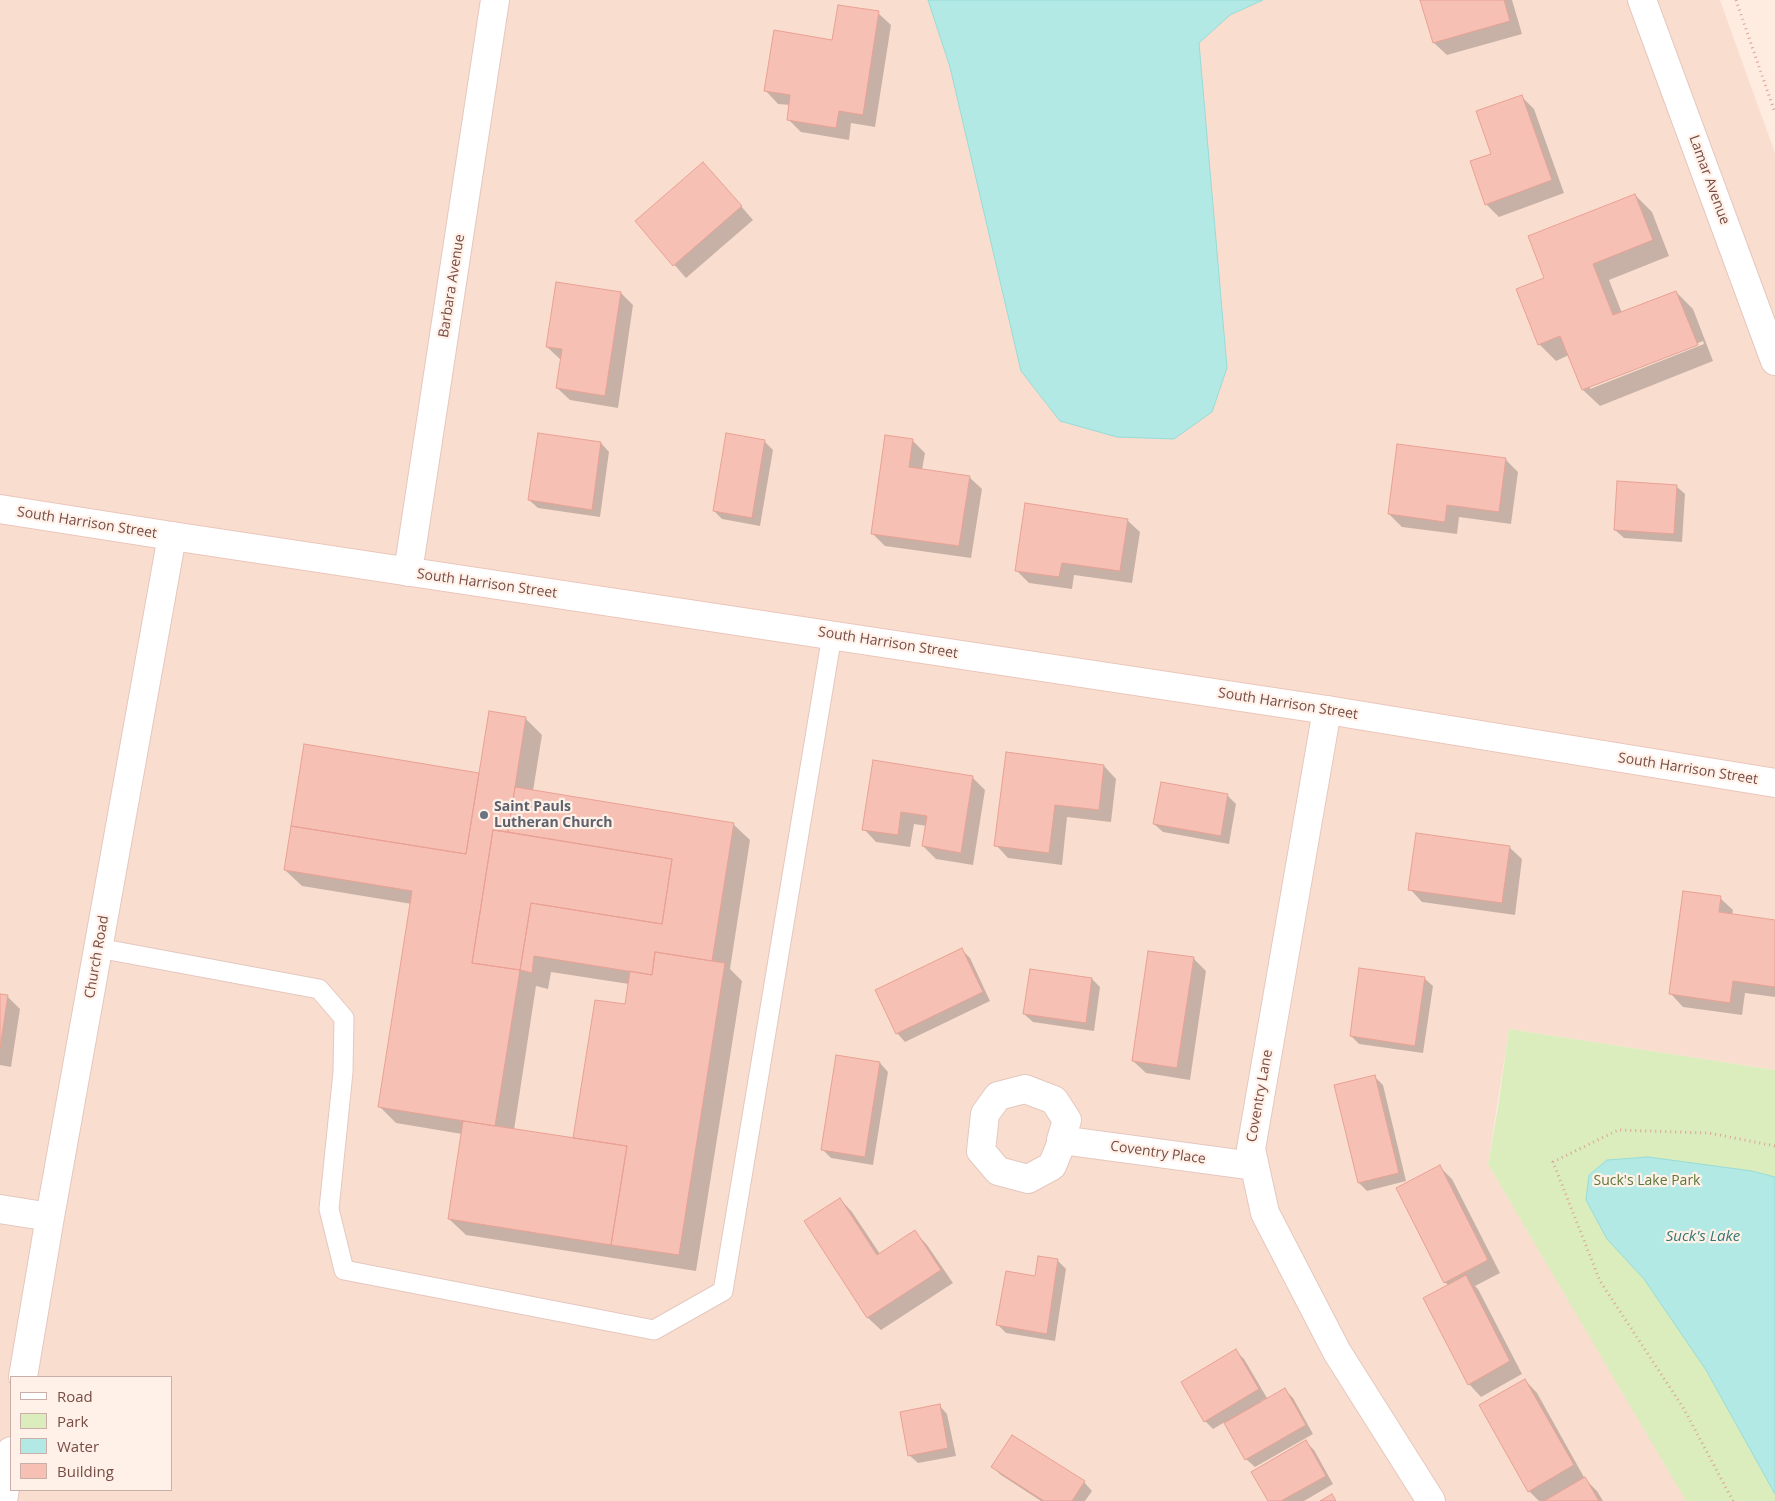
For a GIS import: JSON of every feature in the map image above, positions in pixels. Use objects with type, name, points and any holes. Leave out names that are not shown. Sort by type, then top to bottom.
[{"type":"street","name":"Barbara Avenue","points":[[408,572],[495,0]]},
{"type":"street","name":"Lamar Avenue","points":[[1642,0],[1775,361]]},
{"type":"street","name":"South Harrison Street","points":[[0,509],[1327,710],[1775,783]]},
{"type":"street","name":"Church Road","points":[[23,1376],[172,536]]},
{"type":"street","name":"Coventry Lane","points":[[1327,710],[1251,1149],[1264,1213],[1337,1352],[1431,1501]]},
{"type":"street","name":"Coventry Place","points":[[1061,1140],[1254,1166]]},
{"type":"street","points":[[0,1209],[50,1217]]},
{"type":"street","points":[[3,1501],[10,1457]]},
{"type":"lane","points":[[98,948],[319,989],[344,1018],[343,1072],[329,1209],[344,1270],[654,1330],[723,1291],[832,635]]},
{"type":"path","points":[[1736,0],[1775,113]]},
{"type":"path","points":[[1733,1501],[1684,1409],[1600,1281],[1553,1162],[1618,1130],[1709,1133],[1775,1146]]},
{"type":"shaded area","points":[[0,0],[1720,0],[1775,153],[1775,1070],[1509,1029],[1488,1164],[1689,1501],[0,1501]]},
{"type":"green space","name":"Suck's Lake Park","points":[[1509,1029],[1775,1070],[1775,1501],[1686,1501],[1488,1164]]},
{"type":"water","points":[[928,0],[1263,0],[1230,15],[1199,43],[1227,368],[1212,412],[1174,439],[1117,437],[1060,421],[1021,371],[950,67]]},
{"type":"water","name":"Suck's Lake","points":[[1648,1157],[1752,1171],[1775,1177],[1775,1494],[1706,1370],[1644,1279],[1607,1239],[1586,1200],[1589,1175],[1607,1160]]},
{"type":"building","points":[[1420,0],[1504,0],[1510,21],[1433,43]]},
{"type":"building","points":[[838,5],[879,11],[863,115],[839,111],[836,128],[787,120],[790,95],[764,91],[774,30],[832,40]]},
{"type":"building","points":[[1522,95],[1552,180],[1485,205],[1470,161],[1491,154],[1476,111]]},
{"type":"building","points":[[703,162],[742,206],[673,266],[635,221]]},
{"type":"building","points":[[1635,194],[1653,240],[1593,264],[1613,315],[1676,291],[1698,345],[1582,390],[1560,336],[1538,345],[1516,289],[1544,278],[1528,236]]},
{"type":"building","points":[[556,282],[621,292],[605,396],[556,388],[562,349],[546,347]]},
{"type":"building","points":[[538,433],[601,442],[592,510],[528,500]]},
{"type":"building","points":[[726,433],[765,440],[752,518],[713,511]]},
{"type":"building","points":[[885,435],[913,439],[909,467],[970,476],[959,546],[871,534]]},
{"type":"building","points":[[1397,444],[1506,458],[1499,512],[1447,505],[1445,522],[1388,514]]},
{"type":"building","points":[[1617,481],[1677,485],[1674,534],[1614,530]]},
{"type":"building","points":[[1025,503],[1128,519],[1120,571],[1062,563],[1059,577],[1015,571]]},
{"type":"building","points":[[489,711],[526,717],[508,832],[493,830],[472,963],[520,970],[495,1126],[378,1107],[412,891],[284,870],[291,826],[466,854]]},
{"type":"building","points":[[304,744],[479,773],[466,854],[291,826]]},
{"type":"building","points":[[1006,752],[1104,765],[1099,810],[1055,805],[1049,853],[994,846]]},
{"type":"building","points":[[873,760],[973,776],[961,853],[922,846],[927,816],[901,812],[898,835],[862,830]]},
{"type":"building","points":[[1161,782],[1228,794],[1221,836],[1153,824]]},
{"type":"building","points":[[515,787],[734,823],[712,961],[655,952],[652,975],[534,956],[532,973],[520,970],[531,903],[662,924],[672,859],[508,832]]},
{"type":"building","points":[[493,830],[672,859],[662,924],[531,903],[520,970],[472,963]]},
{"type":"building","points":[[1416,833],[1510,846],[1502,903],[1408,890]]},
{"type":"building","points":[[1683,891],[1721,896],[1719,912],[1775,920],[1775,987],[1733,981],[1730,1003],[1669,994]]},
{"type":"building","points":[[962,948],[983,992],[896,1034],[875,990]]},
{"type":"building","points":[[1148,951],[1194,957],[1177,1068],[1132,1061]]},
{"type":"building","points":[[655,952],[725,963],[679,1255],[611,1245],[627,1146],[573,1138],[595,1000],[625,1004],[630,971],[652,975]]},
{"type":"building","points":[[1359,968],[1425,977],[1415,1046],[1350,1036]]},
{"type":"building","points":[[1030,969],[1092,978],[1086,1023],[1023,1014]]},
{"type":"building","points":[[0,994],[8,995],[0,1048]]},
{"type":"building","points":[[836,1055],[880,1062],[865,1157],[821,1150]]},
{"type":"building","points":[[1375,1075],[1399,1173],[1358,1183],[1334,1085]]},
{"type":"building","points":[[463,1121],[627,1146],[611,1245],[448,1219]]},
{"type":"building","points":[[1440,1165],[1488,1260],[1444,1283],[1396,1188]]},
{"type":"building","points":[[840,1198],[877,1255],[915,1230],[941,1270],[867,1318],[804,1221]]},
{"type":"building","points":[[1038,1256],[1058,1259],[1047,1334],[996,1325],[1006,1271],[1035,1276]]},
{"type":"building","points":[[1466,1275],[1510,1361],[1468,1385],[1423,1298]]},
{"type":"building","points":[[1236,1349],[1259,1389],[1204,1422],[1181,1382]]},
{"type":"building","points":[[1525,1379],[1574,1465],[1528,1492],[1479,1405]]},
{"type":"building","points":[[1285,1388],[1306,1425],[1245,1460],[1224,1423]]},
{"type":"building","points":[[940,1404],[948,1448],[908,1456],[900,1412]]},
{"type":"building","points":[[1012,1435],[1085,1481],[1072,1501],[1044,1501],[991,1467]]},
{"type":"building","points":[[1306,1440],[1326,1476],[1281,1501],[1268,1501],[1251,1472]]},
{"type":"building","points":[[1585,1477],[1599,1501],[1544,1501]]},
{"type":"building","points":[[1332,1494],[1336,1501],[1320,1501]]},
{"type":"place","name":"Saint Pauls Lutheran Church","points":[[484,815]]}]
